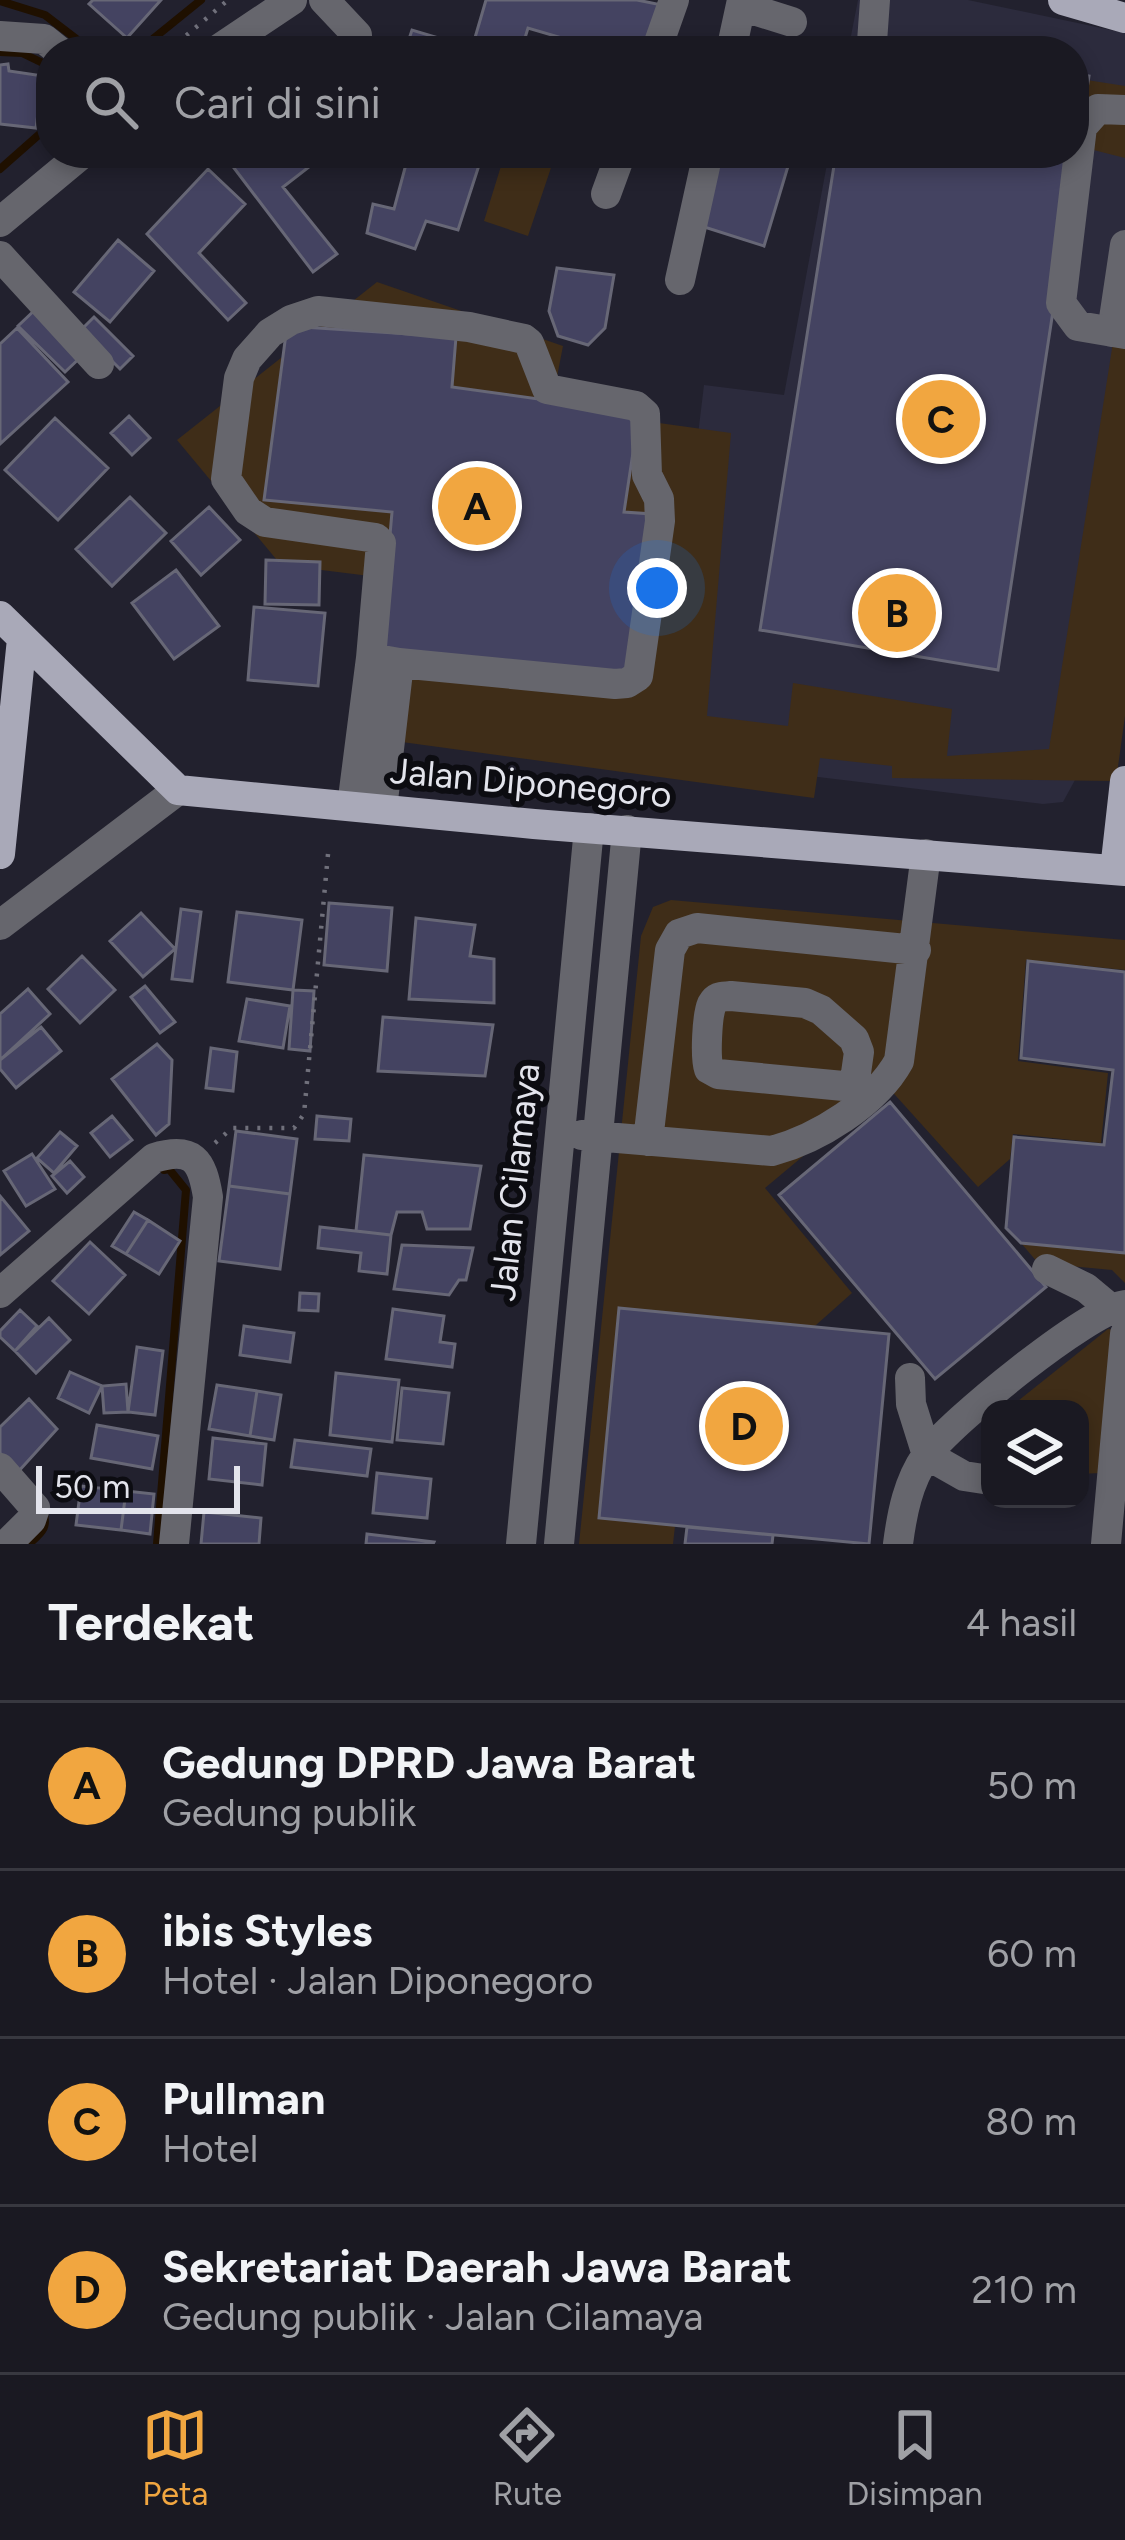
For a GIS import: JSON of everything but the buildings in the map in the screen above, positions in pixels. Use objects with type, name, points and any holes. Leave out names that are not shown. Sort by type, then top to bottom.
[{"type":"main road","points":[[1063,0],[1125,18]]},
{"type":"main road","points":[[0,616],[178,790]]},
{"type":"main road","points":[[0,854],[22,639]]},
{"type":"main road","points":[[1120,871],[1125,781]]},
{"type":"main road","name":"Jalan Diponegoro","points":[[178,790],[1120,871]]},
{"type":"street","points":[[238,36],[292,0]]},
{"type":"street","points":[[324,0],[357,36]]},
{"type":"street","points":[[661,36],[674,0]]},
{"type":"street","points":[[872,36],[875,0]]},
{"type":"street","points":[[734,36],[742,3],[792,22]]},
{"type":"street","points":[[0,36],[36,38]]},
{"type":"street","points":[[1089,119],[1098,109],[1125,110]]},
{"type":"street","points":[[0,222],[65,168]]},
{"type":"street","points":[[606,194],[615,168]]},
{"type":"street","points":[[680,280],[705,168]]},
{"type":"street","points":[[1077,168],[1061,303],[1078,326],[1119,333],[1125,245]]},
{"type":"street","points":[[0,256],[99,364]]},
{"type":"street","points":[[367,807],[385,661],[381,543],[376,538],[265,522],[248,511],[226,479],[239,378],[247,358],[270,333],[318,311],[517,336],[529,343],[547,389],[636,406],[647,422],[647,475],[658,499],[660,521],[638,676],[615,684],[385,661]]},
{"type":"street","points":[[0,925],[178,790]]},
{"type":"street","name":"Jalan Cilamaya","points":[[521,1536],[590,828]]},
{"type":"street","points":[[521,1536],[560,1539],[627,830]]},
{"type":"street","points":[[558,1133],[772,1151],[802,1143],[859,1094],[891,1077],[899,1060],[926,854]]},
{"type":"street","points":[[648,1141],[670,950],[679,934],[697,928],[916,950]]},
{"type":"street","points":[[731,996],[805,1003],[821,1010],[854,1039],[859,1052],[859,1094],[709,1069],[712,1004],[731,996]]},
{"type":"street","points":[[0,1293],[154,1158],[176,1151],[203,1169],[208,1197],[174,1544]]},
{"type":"street","points":[[1047,1269],[1086,1288],[1120,1316]]},
{"type":"street","points":[[898,1544],[911,1484],[927,1455],[1008,1383],[1120,1316]]},
{"type":"street","points":[[1106,1544],[1095,1494],[1120,1316]]},
{"type":"street","points":[[910,1378],[911,1404],[927,1455],[964,1476],[981,1479]]},
{"type":"street","points":[[0,1468],[35,1508],[31,1520],[7,1544]]},
{"type":"path","points":[[176,1151],[211,1147],[232,1128],[294,1128],[304,1114],[328,854]]},
{"type":"shaded area","points":[[858,0],[968,0],[1125,33],[1125,472],[1093,747],[1063,802],[1043,804],[659,758],[704,385],[784,395],[826,168],[1089,168],[1089,36],[851,36]]},
{"type":"shaded area","points":[[1089,80],[1125,86],[1125,158],[1089,149]]},
{"type":"shaded area","points":[[500,168],[551,168],[528,236],[484,221]]},
{"type":"shaded area","points":[[1125,266],[1125,716],[1116,781],[892,778],[892,766],[820,758],[814,798],[380,739],[394,579],[281,565],[177,440],[377,282],[563,346],[551,408],[731,433],[707,716],[788,726],[793,683],[952,709],[947,756],[1049,749]]},
{"type":"shaded area","points":[[671,900],[1125,940],[1125,970],[1026,960],[1018,1061],[1108,1073],[1101,1143],[1013,1134],[1010,1159],[978,1187],[887,1086],[765,1188],[852,1293],[599,1518],[675,1526],[673,1544],[579,1544],[641,936],[653,907]]},
{"type":"shaded area","points":[[1021,1243],[1125,1253],[1125,1283],[1112,1270],[1038,1263]]},
{"type":"shaded area","points":[[1108,1329],[1115,1330],[1100,1473],[1089,1474],[1089,1400],[1019,1400]]},
{"type":"waterway","points":[[157,36],[201,0]]},
{"type":"waterway","points":[[0,1],[45,15],[72,36]]},
{"type":"waterway","points":[[0,52],[22,53],[36,60]]},
{"type":"waterway","points":[[0,169],[36,137]]},
{"type":"waterway","points":[[157,1544],[186,1190],[169,1169],[164,1170]]},
{"type":"waterway","points":[[29,1544],[44,1526],[43,1511]]},
{"type":"place","name":"Pullman","points":[[941,419]]},
{"type":"place","name":"Gedung DPRD Jawa Barat","points":[[477,506]]},
{"type":"place","name":"ibis Styles","points":[[897,613]]},
{"type":"place","name":"Sekretariat Daerah Jawa Barat","points":[[744,1426]]}]
